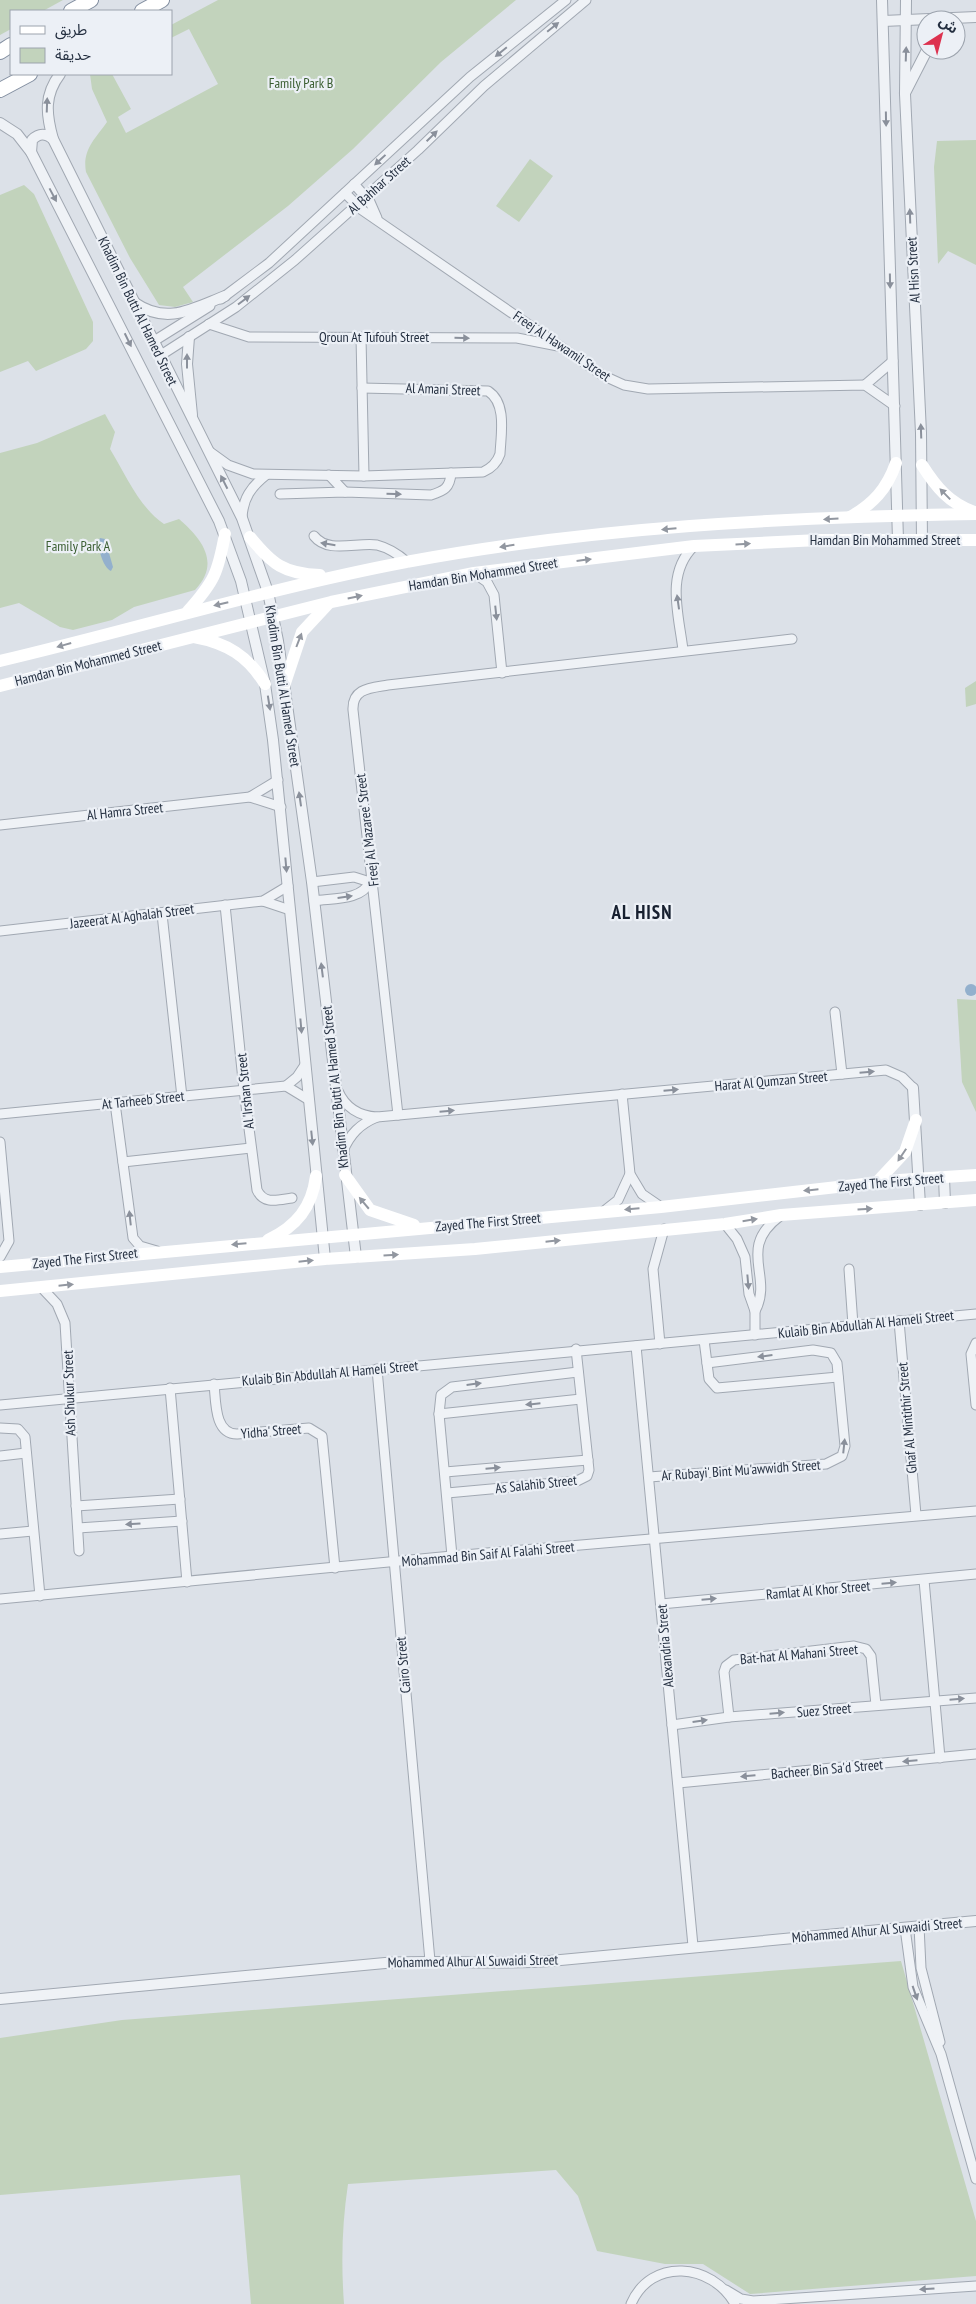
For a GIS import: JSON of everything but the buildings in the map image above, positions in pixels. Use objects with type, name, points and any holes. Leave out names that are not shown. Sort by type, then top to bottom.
[{"type":"highway","points":[[73,10],[91,0]]},
{"type":"highway","points":[[144,10],[162,0]]},
{"type":"highway","points":[[0,90],[28,75]]},
{"type":"main road","points":[[850,518],[864,509],[885,488],[896,464]]},
{"type":"main road","points":[[922,465],[931,480],[950,501],[976,513]]},
{"type":"main road","name":"Hamdan Bin Mohammed Street","points":[[0,661],[188,612],[337,576],[407,562],[543,540],[730,524],[897,515],[976,513]]},
{"type":"main road","points":[[188,612],[213,583],[221,560],[225,534]]},
{"type":"main road","points":[[250,537],[262,552],[280,567],[304,574],[337,576]]},
{"type":"main road","name":"Hamdan Bin Mohammed Street","points":[[0,686],[189,636],[331,602],[474,573],[694,546],[819,540],[976,540]]},
{"type":"main road","points":[[284,686],[302,632],[331,602]]},
{"type":"main road","points":[[189,636],[221,643],[235,650],[254,667],[265,684]]},
{"type":"main road","points":[[877,1182],[904,1152],[916,1120]]},
{"type":"main road","points":[[345,1174],[370,1210],[382,1216],[424,1227]]},
{"type":"main road","name":"Zayed The First Street","points":[[0,1267],[157,1251],[661,1207],[919,1178],[976,1175]]},
{"type":"main road","points":[[262,1242],[285,1230],[303,1215],[311,1199],[316,1176]]},
{"type":"main road","name":"Zayed The First Street","points":[[0,1291],[325,1259],[475,1249],[725,1224],[781,1215],[976,1200]]},
{"type":"street","name":"Al Bahhar Street","points":[[154,340],[225,296],[269,263],[478,71],[566,0]]},
{"type":"street","name":"Al Bahhar Street","points":[[161,355],[226,313],[283,270],[365,197],[484,86],[586,0]]},
{"type":"street","name":"Al Hisn Street","points":[[882,0],[898,540]]},
{"type":"street","name":"Al Hisn Street","points":[[906,0],[905,94],[922,465],[922,541]]},
{"type":"street","points":[[883,21],[916,20]]},
{"type":"street","points":[[905,94],[922,60]]},
{"type":"street","points":[[478,71],[484,77],[484,86]]},
{"type":"street","name":"Khadim Bin Butti Al Hamed Street","points":[[59,75],[50,88],[46,100],[53,138],[154,340],[192,421],[242,518],[268,592],[284,686],[312,882],[356,1257]]},
{"type":"street","name":"Khadim Bin Butti Al Hamed Street","points":[[0,123],[17,134],[31,152],[106,295],[225,534],[245,598],[265,684],[278,780],[325,1259]]},
{"type":"street","points":[[31,152],[32,140],[36,136],[42,134],[53,138]]},
{"type":"street","name":"Freej Al Hawamil Street","points":[[354,184],[365,197],[377,218]]},
{"type":"street","name":"Freej Al Hawamil Street","points":[[345,193],[356,205],[602,375],[636,388],[660,390],[865,385]]},
{"type":"street","points":[[135,303],[158,314],[177,314],[225,296]]},
{"type":"street","points":[[226,313],[232,332]]},
{"type":"street","name":"Qroun At Tufouh Street","points":[[209,324],[249,337],[517,338],[563,347]]},
{"type":"street","points":[[517,338],[526,334],[530,324]]},
{"type":"street","points":[[189,337],[187,364],[192,421]]},
{"type":"street","points":[[361,337],[364,476]]},
{"type":"street","points":[[893,361],[865,385],[895,406]]},
{"type":"street","name":"Al Amani Street","points":[[207,449],[240,471],[266,475],[364,476],[483,472],[495,465],[498,460],[500,454],[500,405],[494,394],[482,389],[362,388]]},
{"type":"street","points":[[280,494],[345,492],[431,495],[444,491],[450,484],[451,473]]},
{"type":"street","points":[[242,518],[245,498],[250,489],[266,475]]},
{"type":"street","points":[[329,475],[345,492]]},
{"type":"street","points":[[314,536],[327,546],[377,546],[393,551],[407,562]]},
{"type":"street","points":[[683,650],[676,582],[681,562],[694,546]]},
{"type":"street","points":[[474,573],[487,582],[494,595],[502,673]]},
{"type":"street","name":"Freej Al Mazaree' Street","points":[[398,1115],[353,704],[358,693],[369,688],[683,650],[792,639]]},
{"type":"street","name":"Al Hamra Street","points":[[250,797],[278,780]]},
{"type":"street","name":"Al Hamra Street","points":[[0,825],[250,797],[281,807]]},
{"type":"street","points":[[312,882],[354,877],[370,882],[367,888],[358,894],[314,901]]},
{"type":"street","name":"Jazeerat Al Aghalah Street","points":[[263,901],[288,886]]},
{"type":"street","name":"Jazeerat Al Aghalah Street","points":[[0,931],[263,901],[290,910]]},
{"type":"street","name":"Al 'Irshan Street","points":[[123,1162],[251,1148],[225,905]]},
{"type":"street","points":[[162,914],[182,1096]]},
{"type":"street","points":[[834,1012],[842,1074]]},
{"type":"street","points":[[305,1065],[297,1077],[286,1086],[308,1100]]},
{"type":"street","name":"Harat Al Qumzan Street","points":[[336,1088],[340,1096],[352,1109],[368,1116],[377,1117],[886,1070],[902,1077],[913,1088]]},
{"type":"street","name":"At Tarheeb Street","points":[[0,1114],[286,1086]]},
{"type":"street","points":[[913,1088],[920,1204]]},
{"type":"street","points":[[603,1212],[618,1200],[628,1183],[630,1174],[622,1094]]},
{"type":"street","points":[[115,1103],[133,1238],[140,1246],[157,1251]]},
{"type":"street","name":"Harat Al Qumzan Street","points":[[343,1151],[352,1134],[364,1124],[377,1117]]},
{"type":"street","points":[[0,1142],[9,1241],[0,1257]]},
{"type":"street","points":[[251,1148],[259,1194],[270,1201],[292,1198]]},
{"type":"street","points":[[630,1174],[642,1194],[661,1207]]},
{"type":"street","points":[[944,1177],[945,1202]]},
{"type":"street","points":[[755,1335],[755,1311],[760,1296],[757,1249],[763,1233],[781,1215]]},
{"type":"street","points":[[725,1224],[737,1239],[745,1257],[749,1294],[755,1311]]},
{"type":"street","points":[[660,1344],[653,1269],[664,1229]]},
{"type":"street","points":[[849,1269],[853,1325]]},
{"type":"street","name":"Ash Shukur Street","points":[[40,1287],[57,1304],[65,1322],[71,1398],[69,1421],[79,1551]]},
{"type":"street","name":"Kulaib Bin Abdullah Al Hameli Street","points":[[0,1405],[576,1349],[660,1344],[976,1314]]},
{"type":"street","name":"Ghaf Al Mintithir Street","points":[[899,1321],[916,1515]]},
{"type":"street","points":[[704,1340],[711,1383],[722,1389],[838,1377]]},
{"type":"street","points":[[976,1343],[971,1354],[976,1405]]},
{"type":"street","name":"Alexandria Street","points":[[636,1346],[693,1946]]},
{"type":"street","name":"As Salahib Street","points":[[447,1493],[581,1480],[587,1476],[588,1463],[576,1349]]},
{"type":"street","name":"Ar Rubayi' Bint Mu'awwidh Street","points":[[649,1477],[826,1464],[842,1456],[845,1446],[834,1356],[823,1350],[707,1363]]},
{"type":"street","name":"Cairo Street","points":[[377,1369],[430,1961]]},
{"type":"street","points":[[452,1556],[439,1411],[441,1395],[452,1387],[578,1372]]},
{"type":"street","name":"Yidha' Street","points":[[214,1384],[220,1424],[226,1432],[237,1434],[309,1428],[322,1436],[335,1568]]},
{"type":"street","points":[[170,1388],[187,1582]]},
{"type":"street","points":[[439,1411],[581,1399]]},
{"type":"street","points":[[0,1428],[13,1427],[22,1432],[26,1453],[40,1596]]},
{"type":"street","points":[[0,1456],[26,1453]]},
{"type":"street","points":[[445,1472],[588,1463]]},
{"type":"street","points":[[76,1506],[180,1499]]},
{"type":"street","name":"Mohammad Bin Saif Al Falahi Street","points":[[0,1599],[452,1556],[976,1511]]},
{"type":"street","points":[[78,1528],[182,1521]]},
{"type":"street","points":[[0,1534],[33,1531]]},
{"type":"street","name":"Ramlat Al Khor Street","points":[[661,1604],[976,1574]]},
{"type":"street","points":[[924,1580],[940,1758]]},
{"type":"street","name":"Bat-hat Al Mahani Street","points":[[729,1717],[724,1672],[729,1663],[738,1659],[863,1647],[871,1656],[876,1706]]},
{"type":"street","name":"Suez Street","points":[[672,1725],[729,1717],[976,1698]]},
{"type":"street","name":"Bacheer Bin Sa'd Street","points":[[678,1783],[976,1754]]},
{"type":"street","name":"Mohammed Alhur Al Suwaidi Street","points":[[0,1999],[350,1966],[430,1961],[524,1963],[976,1921]]},
{"type":"street","points":[[919,1926],[921,1968],[936,2023],[941,2054],[976,2179]]},
{"type":"street","points":[[905,1928],[909,1969],[916,1996],[941,2054]]},
{"type":"street","points":[[909,1969],[921,1968]]},
{"type":"street","points":[[632,2304],[643,2287],[658,2276],[676,2271],[694,2271],[711,2278],[741,2299],[753,2302],[976,2286]]},
{"type":"street","points":[[726,2290],[735,2304]]},
{"type":"green space","points":[[0,0],[63,0],[45,10],[10,10],[10,30],[0,35]]},
{"type":"green space","name":"Family Park B","points":[[218,0],[516,0],[441,62],[353,149],[288,206],[183,287],[193,302],[175,307],[159,305],[130,258],[86,172],[85,164],[90,145],[107,122],[92,89],[90,75],[113,75],[131,109],[118,117],[126,133],[218,84],[189,29],[172,38],[172,24]]},
{"type":"green space","points":[[976,140],[976,265],[948,251],[938,264],[934,167],[937,141]]},
{"type":"green space","points":[[530,159],[553,176],[519,222],[496,206]]},
{"type":"green space","points":[[24,185],[34,194],[93,322],[93,341],[86,349],[36,371],[28,361],[0,372],[0,195]]},
{"type":"green space","name":"Family Park A","points":[[105,414],[115,432],[110,449],[140,500],[164,524],[179,519],[201,543],[207,561],[207,570],[203,580],[195,590],[134,607],[112,620],[73,630],[60,627],[19,603],[0,608],[0,453],[37,443]]},
{"type":"green space","points":[[976,681],[976,704],[966,707],[965,688]]},
{"type":"green space","points":[[957,999],[976,1000],[976,1112],[962,1082]]},
{"type":"green space","points":[[901,1961],[976,2221],[976,2276],[750,2294],[703,2264],[665,2264],[597,2251],[578,2196],[556,2170],[348,2184],[343,2244],[344,2304],[251,2304],[240,2175],[0,2195],[0,2038],[122,2020]]},
{"type":"water","points":[[100,538],[105,539],[113,567],[111,571],[105,566],[101,556]]},
{"type":"water","points":[[969,984],[973,984],[977,990],[973,996],[969,996],[965,992],[965,988]]},
{"type":"district","name":"AL HISN","points":[[642,912]]}]
